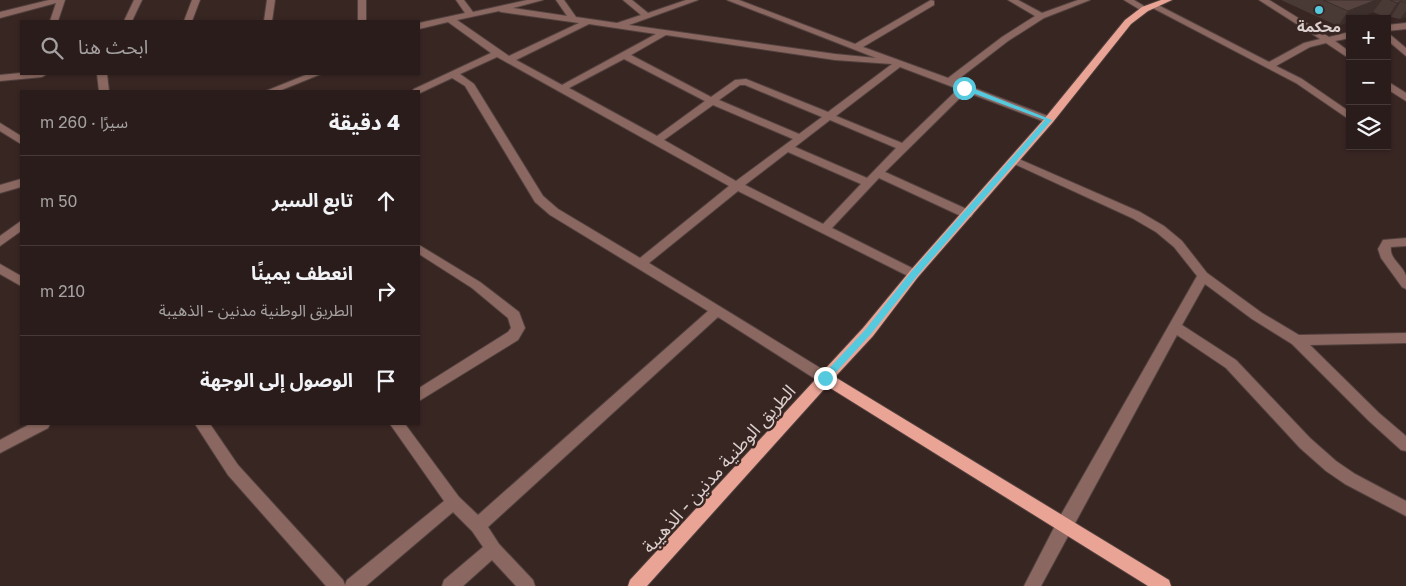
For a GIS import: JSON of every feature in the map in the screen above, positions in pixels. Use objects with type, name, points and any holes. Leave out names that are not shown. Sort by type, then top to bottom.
[{"type":"main road","name":"الطريق الوطنية مدنين - الذهيبة","points":[[636,586],[868,332],[914,274],[1049,120],[1128,22],[1149,8],[1168,0]]},
{"type":"main road","points":[[825,378],[1163,586]]},
{"type":"street","points":[[0,15],[60,0],[54,20]]},
{"type":"street","points":[[128,20],[138,0]]},
{"type":"street","points":[[188,20],[196,0]]},
{"type":"street","points":[[268,20],[271,0]]},
{"type":"street","points":[[362,0],[362,20]]},
{"type":"street","points":[[460,0],[471,15]]},
{"type":"street","points":[[421,27],[539,0]]},
{"type":"street","points":[[560,0],[572,19]]},
{"type":"street","points":[[627,0],[646,15]]},
{"type":"street","points":[[618,26],[694,0]]},
{"type":"street","points":[[731,0],[1049,120]]},
{"type":"street","points":[[1012,0],[1041,16]]},
{"type":"street","points":[[949,82],[1005,39],[1041,16],[1086,0]]},
{"type":"street","points":[[1128,0],[1270,65],[1319,94],[1346,114]]},
{"type":"street","points":[[1263,0],[1346,53]]},
{"type":"street","points":[[856,47],[931,3]]},
{"type":"street","points":[[501,9],[854,59],[880,61],[889,59]]},
{"type":"street","points":[[451,20],[497,53],[737,186],[914,274]]},
{"type":"street","points":[[510,59],[587,22]]},
{"type":"street","points":[[1391,28],[1406,26]]},
{"type":"street","points":[[561,89],[664,33]]},
{"type":"street","points":[[1270,65],[1307,45],[1346,37]]},
{"type":"street","points":[[1391,39],[1406,54]]},
{"type":"street","points":[[419,90],[497,53]]},
{"type":"street","points":[[624,55],[712,101],[800,138]]},
{"type":"street","points":[[640,264],[737,186],[899,63]]},
{"type":"street","points":[[453,74],[469,84],[539,199],[554,212],[717,310],[825,378]]},
{"type":"street","points":[[0,78],[28,75]]},
{"type":"street","points":[[102,75],[104,90]]},
{"type":"street","points":[[274,90],[313,75]]},
{"type":"street","points":[[657,140],[738,82],[746,82],[902,147]]},
{"type":"street","points":[[1391,87],[1405,96]]},
{"type":"street","points":[[824,230],[867,182],[964,88]]},
{"type":"street","points":[[0,126],[20,140]]},
{"type":"street","points":[[787,148],[867,182]]},
{"type":"street","points":[[1014,160],[1160,229],[1178,244],[1203,276],[1256,316],[1297,340],[1374,417],[1406,445]]},
{"type":"street","points":[[878,173],[967,214]]},
{"type":"street","points":[[0,190],[20,183]]},
{"type":"street","points":[[0,242],[20,225]]},
{"type":"street","points":[[1406,242],[1387,243],[1384,248],[1386,255],[1406,284]]},
{"type":"street","points":[[420,251],[476,285],[514,315],[518,328],[514,336],[420,394]]},
{"type":"street","points":[[0,268],[20,281]]},
{"type":"street","points":[[1032,586],[1203,276]]},
{"type":"street","points":[[478,526],[717,310]]},
{"type":"street","points":[[1175,326],[1231,364],[1305,443],[1331,466],[1350,479],[1406,509]]},
{"type":"street","points":[[1297,340],[1406,338]]},
{"type":"street","points":[[0,447],[42,425]]},
{"type":"street","points":[[203,425],[234,470],[336,586]]},
{"type":"street","points":[[398,425],[454,502],[478,526],[493,549],[527,586]]},
{"type":"street","points":[[353,586],[454,502]]},
{"type":"street","points":[[450,586],[493,549]]},
{"type":"building","points":[[1323,0],[1376,0],[1348,11]]},
{"type":"building","points":[[1390,0],[1406,0],[1406,3],[1401,1],[1397,3]]},
{"type":"place","name":"محكمة","points":[[1319,10]]},
{"type":"route","points":[[825,378],[868,332],[914,274],[1049,120],[964,88]]}]
